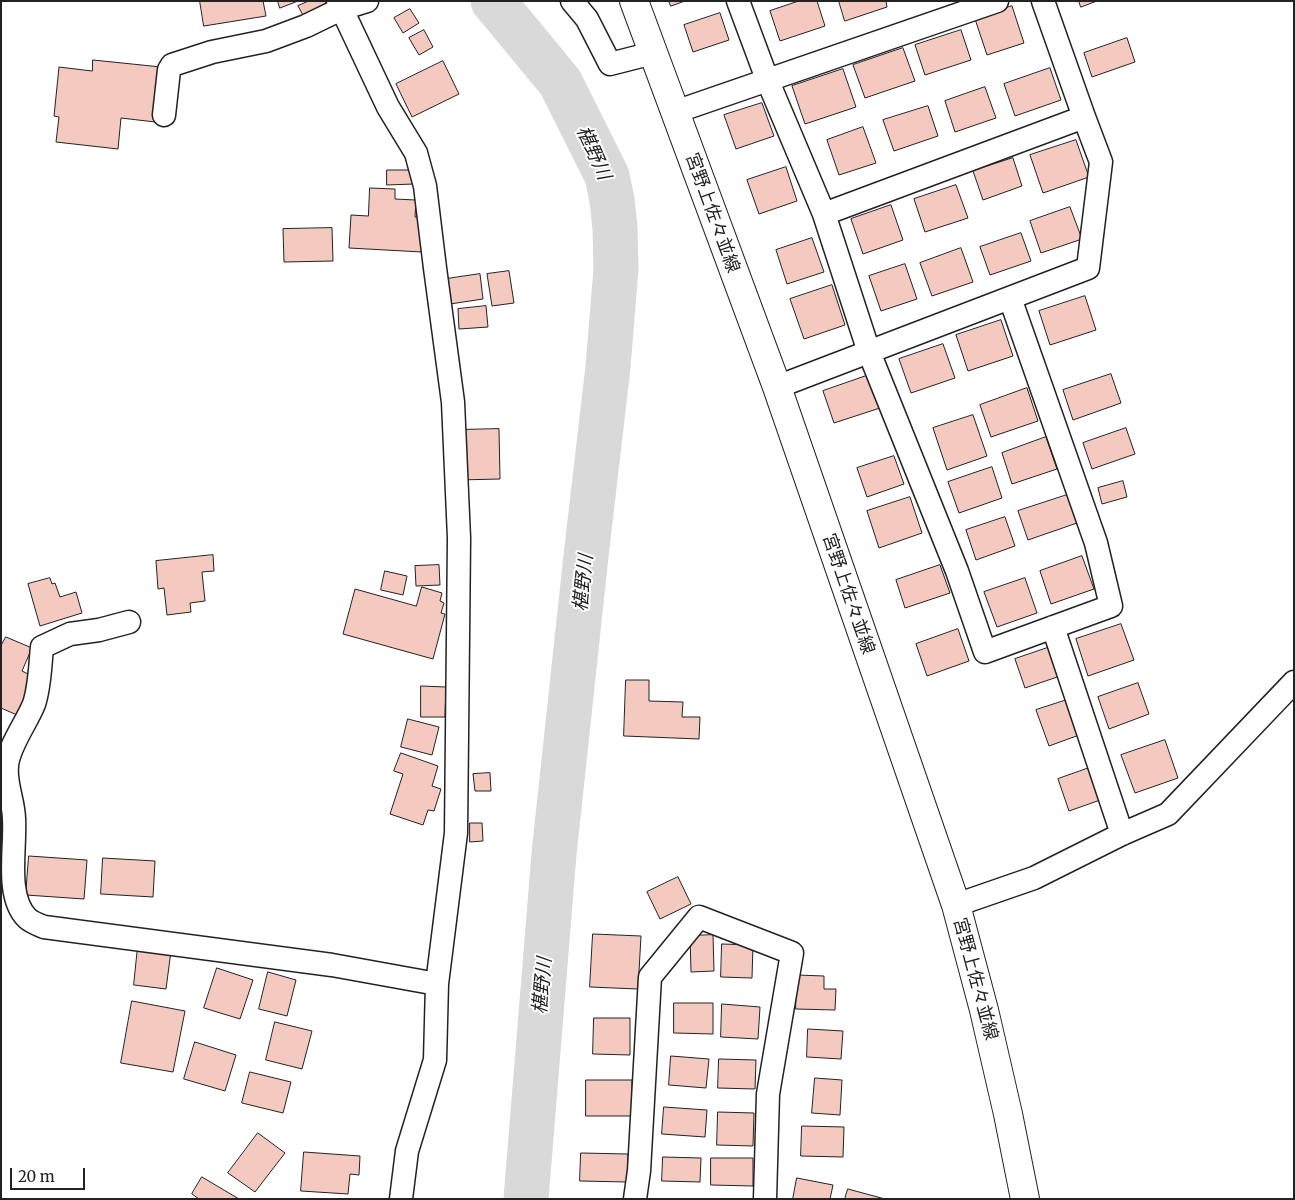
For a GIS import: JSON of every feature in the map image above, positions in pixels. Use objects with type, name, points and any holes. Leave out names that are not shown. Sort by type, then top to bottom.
[{"type":"main road","name":"宮野上佐々並線","points":[[634,1],[777,387],[956,905],[984,1010],[1025,1199]]},
{"type":"street","points":[[164,115],[169,70],[172,65],[212,52],[266,40],[306,26],[340,5],[368,1]]},
{"type":"street","points":[[572,1],[587,19],[610,64],[653,52]]},
{"type":"street","points":[[738,1],[767,80],[824,214],[869,352],[957,571],[985,652],[1112,606],[1096,543],[1010,298]]},
{"type":"street","points":[[676,112],[997,1]]},
{"type":"street","points":[[777,387],[1088,268],[1102,162],[1043,1]]},
{"type":"street","points":[[340,5],[388,107],[416,153],[425,186],[453,402],[459,538],[456,833],[437,984],[435,1060],[407,1151],[400,1199]]},
{"type":"street","points":[[824,214],[1084,117]]},
{"type":"street","points":[[129,622],[99,630],[70,634],[42,647],[34,704],[16,739],[6,766],[14,818],[13,870],[17,904],[28,920],[44,927],[332,965],[437,984]]},
{"type":"street","points":[[1053,628],[1122,834]]},
{"type":"street","points":[[956,905],[1034,878],[1122,834],[1168,814],[1294,682]]},
{"type":"street","points":[[635,1199],[639,1171],[650,977],[699,917],[792,953],[768,1094],[765,1199]]},
{"type":"building","points":[[200,1],[263,1],[266,16],[204,26]]},
{"type":"building","points":[[278,1],[298,1],[280,8]]},
{"type":"building","points":[[309,1],[325,1],[329,10],[306,21],[298,6]]},
{"type":"building","points":[[669,1],[685,1],[671,6]]},
{"type":"building","points":[[799,1],[817,1],[825,26],[780,41],[770,11]]},
{"type":"building","points":[[839,1],[886,1],[887,7],[845,21]]},
{"type":"building","points":[[1079,1],[1097,1],[1081,7]]},
{"type":"building","points":[[1012,6],[1024,43],[987,55],[975,19]]},
{"type":"building","points":[[410,9],[419,23],[403,33],[394,18]]},
{"type":"building","points":[[720,13],[729,40],[693,52],[684,25]]},
{"type":"building","points":[[424,30],[433,47],[419,55],[409,38]]},
{"type":"building","points":[[961,30],[971,60],[925,75],[915,45]]},
{"type":"building","points":[[1127,38],[1135,62],[1092,77],[1084,53]]},
{"type":"building","points":[[903,48],[915,81],[865,98],[853,65]]},
{"type":"building","points":[[93,60],[161,67],[155,122],[121,118],[118,149],[56,142],[59,117],[54,116],[59,67],[92,71]]},
{"type":"building","points":[[443,61],[459,94],[412,117],[396,84]]},
{"type":"building","points":[[1050,68],[1061,100],[1015,116],[1004,84]]},
{"type":"building","points":[[843,69],[856,107],[805,124],[792,86]]},
{"type":"building","points":[[985,87],[996,118],[955,132],[945,101]]},
{"type":"building","points":[[762,103],[774,136],[736,149],[724,115]]},
{"type":"building","points":[[928,106],[938,136],[894,151],[883,120]]},
{"type":"building","points":[[863,127],[876,163],[839,175],[827,140]]},
{"type":"building","points":[[1076,140],[1089,177],[1043,193],[1030,155]]},
{"type":"building","points":[[1013,158],[1022,186],[983,200],[973,171]]},
{"type":"building","points":[[786,167],[797,201],[759,214],[747,180]]},
{"type":"building","points":[[387,170],[414,170],[414,184],[387,185]]},
{"type":"building","points":[[956,185],[968,218],[925,232],[914,199]]},
{"type":"building","points":[[370,188],[395,189],[395,199],[416,200],[415,217],[424,217],[422,252],[349,248],[351,215],[368,216]]},
{"type":"building","points":[[891,205],[903,240],[863,254],[851,219]]},
{"type":"building","points":[[1070,207],[1082,239],[1041,253],[1030,221]]},
{"type":"building","points":[[332,228],[333,261],[284,262],[283,229]]},
{"type":"building","points":[[1021,233],[1031,261],[990,275],[980,247]]},
{"type":"building","points":[[812,238],[824,272],[787,284],[776,250]]},
{"type":"building","points":[[961,248],[973,282],[932,296],[920,263]]},
{"type":"building","points":[[905,264],[917,299],[881,311],[869,276]]},
{"type":"building","points":[[509,271],[514,303],[492,306],[487,274]]},
{"type":"building","points":[[480,274],[483,299],[450,304],[446,279]]},
{"type":"building","points":[[832,285],[845,325],[804,339],[790,299]]},
{"type":"building","points":[[1085,296],[1096,330],[1050,345],[1039,311]]},
{"type":"building","points":[[486,306],[488,327],[459,329],[458,309]]},
{"type":"building","points":[[1001,320],[1013,356],[968,371],[956,335]]},
{"type":"building","points":[[943,344],[955,378],[911,393],[899,359]]},
{"type":"building","points":[[1111,374],[1121,403],[1073,420],[1063,390]]},
{"type":"building","points":[[869,375],[880,408],[834,423],[823,391]]},
{"type":"building","points":[[1027,388],[1038,421],[991,437],[980,405]]},
{"type":"building","points":[[973,415],[987,456],[947,470],[933,428]]},
{"type":"building","points":[[1126,428],[1135,454],[1092,469],[1083,443]]},
{"type":"building","points":[[499,429],[500,479],[458,480],[457,430]]},
{"type":"building","points":[[1046,437],[1057,469],[1012,484],[1002,453]]},
{"type":"building","points":[[894,456],[904,484],[867,497],[857,468]]},
{"type":"building","points":[[992,467],[1002,498],[959,513],[948,482]]},
{"type":"building","points":[[1123,481],[1127,497],[1102,504],[1098,488]]},
{"type":"building","points":[[1067,495],[1077,523],[1028,540],[1018,511]]},
{"type":"building","points":[[910,497],[922,533],[879,548],[867,511]]},
{"type":"building","points":[[1005,517],[1015,546],[976,560],[966,530]]},
{"type":"building","points":[[213,555],[214,571],[202,572],[205,601],[190,603],[191,612],[167,615],[164,588],[158,589],[156,561]]},
{"type":"building","points":[[1082,556],[1094,589],[1051,604],[1040,571]]},
{"type":"building","points":[[439,565],[440,585],[416,586],[415,566]]},
{"type":"building","points":[[940,565],[950,593],[905,608],[896,580]]},
{"type":"building","points":[[385,571],[407,576],[403,595],[381,590]]},
{"type":"building","points":[[50,578],[52,584],[55,583],[60,597],[76,592],[82,613],[40,626],[28,584]]},
{"type":"building","points":[[1025,578],[1037,613],[997,627],[984,592]]},
{"type":"building","points":[[422,587],[442,593],[440,601],[444,603],[441,613],[445,614],[433,659],[343,634],[355,589],[416,606]]},
{"type":"building","points":[[1121,624],[1134,660],[1088,676],[1076,639]]},
{"type":"building","points":[[958,629],[969,661],[927,676],[916,644]]},
{"type":"building","points":[[6,637],[32,648],[22,671],[34,677],[17,715],[1,708],[1,646]]},
{"type":"building","points":[[1056,645],[1066,674],[1025,688],[1015,659]]},
{"type":"building","points":[[626,680],[649,680],[649,701],[683,702],[682,717],[700,717],[699,739],[624,736]]},
{"type":"building","points":[[1138,683],[1149,714],[1109,729],[1098,697]]},
{"type":"building","points":[[421,686],[446,687],[445,717],[421,717]]},
{"type":"building","points":[[1070,699],[1082,734],[1049,746],[1036,710]]},
{"type":"building","points":[[408,719],[439,727],[432,755],[401,747]]},
{"type":"building","points":[[1165,740],[1178,778],[1135,793],[1121,755]]},
{"type":"building","points":[[401,753],[438,766],[432,786],[441,789],[434,811],[428,810],[423,825],[390,814],[403,774],[394,771]]},
{"type":"building","points":[[1092,767],[1103,799],[1069,811],[1058,779]]},
{"type":"building","points":[[490,773],[491,791],[475,791],[473,774]]},
{"type":"building","points":[[470,823],[482,823],[483,841],[470,842]]},
{"type":"building","points":[[29,856],[87,860],[84,899],[26,895]]},
{"type":"building","points":[[103,858],[155,861],[153,897],[101,894]]},
{"type":"building","points":[[678,877],[691,904],[660,919],[647,892]]},
{"type":"building","points":[[593,934],[641,936],[638,989],[590,987]]},
{"type":"building","points":[[713,935],[714,971],[691,972],[690,936]]},
{"type":"building","points":[[722,944],[753,945],[752,978],[721,977]]},
{"type":"building","points":[[138,946],[171,951],[166,989],[134,985]]},
{"type":"building","points":[[217,968],[253,980],[240,1019],[204,1008]]},
{"type":"building","points":[[268,972],[296,980],[287,1016],[259,1009]]},
{"type":"building","points":[[797,975],[824,976],[824,989],[836,989],[835,1010],[796,1009]]},
{"type":"building","points":[[132,1001],[185,1011],[173,1072],[121,1063]]},
{"type":"building","points":[[674,1003],[713,1003],[713,1034],[674,1033]]},
{"type":"building","points":[[722,1004],[760,1007],[758,1039],[721,1037]]},
{"type":"building","points":[[594,1018],[630,1018],[630,1055],[593,1054]]},
{"type":"building","points":[[275,1022],[312,1031],[302,1069],[266,1060]]},
{"type":"building","points":[[808,1029],[843,1031],[841,1059],[807,1057]]},
{"type":"building","points":[[195,1042],[236,1055],[225,1091],[184,1079]]},
{"type":"building","points":[[671,1056],[709,1059],[706,1088],[669,1085]]},
{"type":"building","points":[[719,1059],[756,1060],[755,1089],[718,1088]]},
{"type":"building","points":[[250,1072],[291,1082],[283,1113],[242,1103]]},
{"type":"building","points":[[815,1078],[842,1080],[840,1115],[812,1113]]},
{"type":"building","points":[[586,1080],[632,1080],[632,1116],[586,1116]]},
{"type":"building","points":[[664,1107],[707,1110],[705,1137],[662,1134]]},
{"type":"building","points":[[718,1112],[754,1113],[753,1146],[717,1145]]},
{"type":"building","points":[[802,1126],[844,1127],[843,1157],[801,1156]]},
{"type":"building","points":[[258,1133],[285,1153],[255,1192],[228,1173]]},
{"type":"building","points":[[304,1152],[360,1156],[359,1175],[350,1174],[348,1194],[301,1191]]},
{"type":"building","points":[[581,1153],[628,1154],[627,1182],[580,1181]]},
{"type":"building","points":[[663,1157],[701,1158],[700,1182],[662,1181]]},
{"type":"building","points":[[711,1158],[753,1158],[753,1186],[711,1185]]},
{"type":"building","points":[[202,1177],[239,1199],[199,1199],[192,1194]]},
{"type":"building","points":[[797,1178],[833,1185],[830,1199],[793,1199]]},
{"type":"building","points":[[848,1189],[885,1199],[845,1199]]},
{"type":"waterway","name":"椹野川","points":[[493,1],[560,82],[607,176],[615,228],[616,269],[608,367],[554,854],[526,1199]]}]
